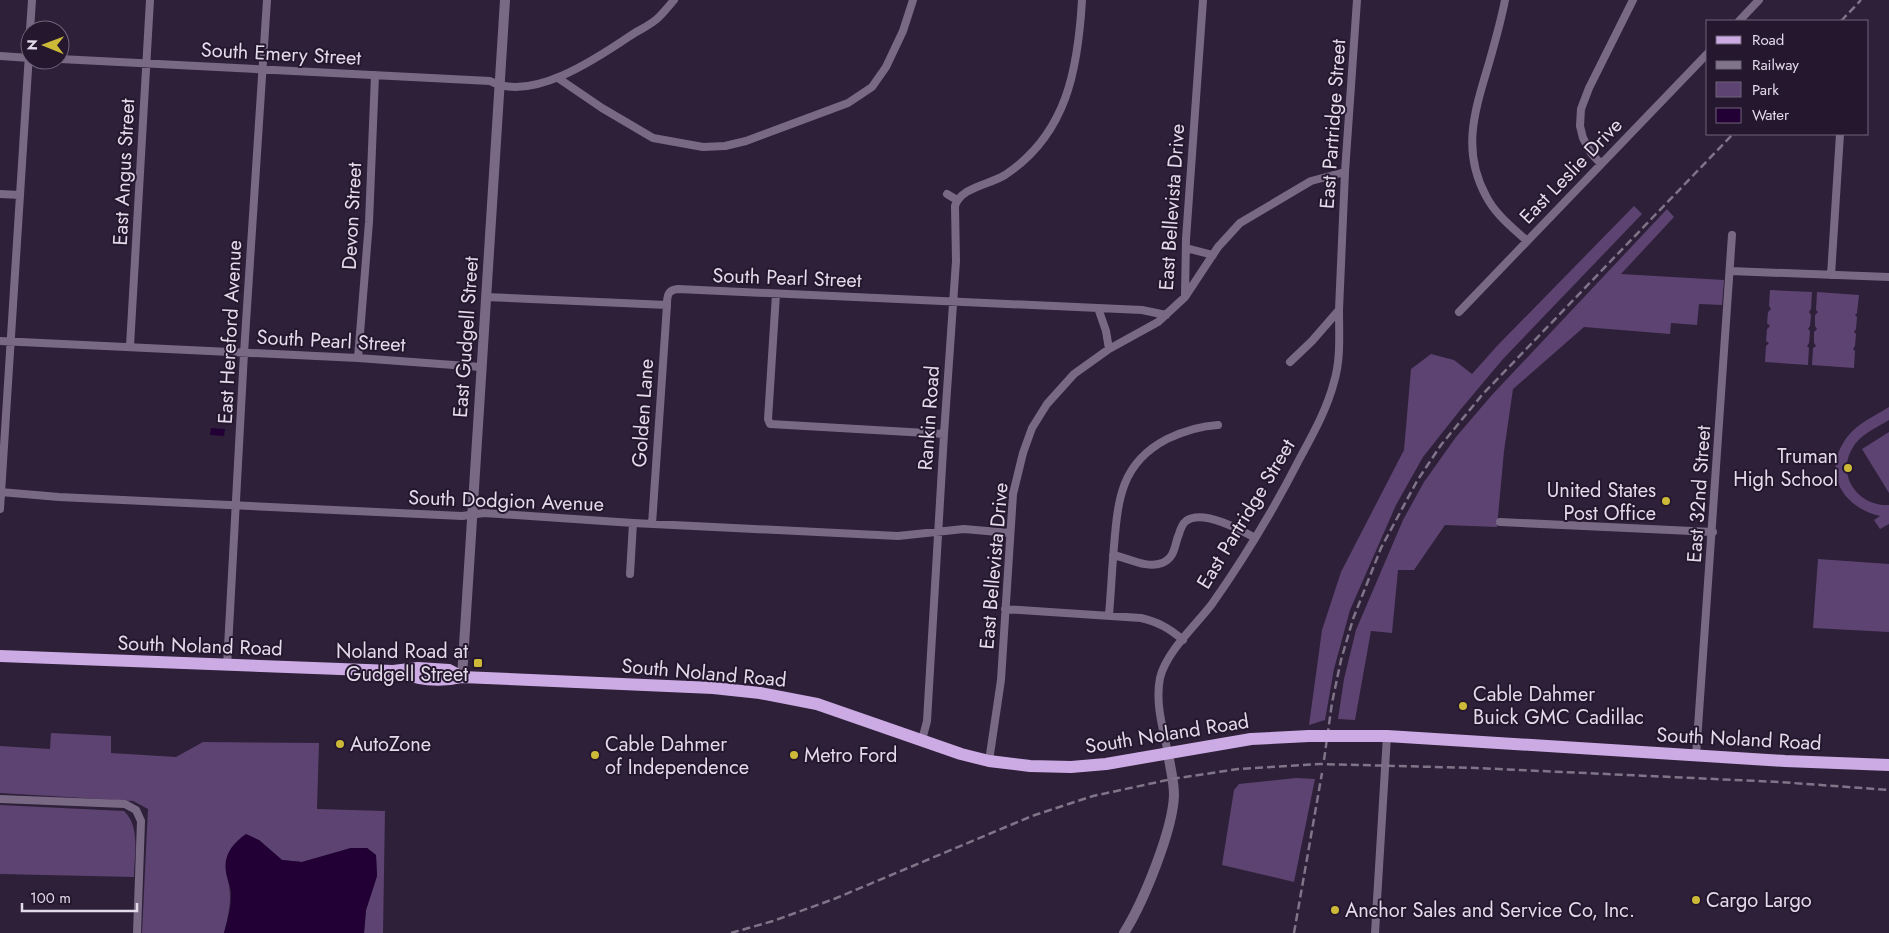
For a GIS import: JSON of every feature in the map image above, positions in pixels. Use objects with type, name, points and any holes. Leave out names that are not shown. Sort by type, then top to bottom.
[{"type":"main road","name":"South Noland Road","points":[[0,656],[398,671],[418,668],[449,670],[462,677],[713,688],[760,693],[817,704],[961,754],[989,761],[1030,766],[1071,767],[1106,764],[1251,739],[1309,736],[1387,736],[1696,756],[1889,765]]},
{"type":"street","points":[[31,20],[32,0]]},
{"type":"street","name":"East Angus Street","points":[[130,346],[150,0]]},
{"type":"street","name":"East Hereford Avenue","points":[[227,666],[244,353],[267,0]]},
{"type":"street","name":"East Gudgell Street","points":[[462,677],[505,0]]},
{"type":"street","name":"South Emery Street","points":[[70,59],[490,81],[499,86],[516,87],[558,78],[609,51],[658,18],[674,0]]},
{"type":"street","points":[[558,78],[602,108],[653,138],[703,147],[739,143],[848,103],[872,87],[886,67],[903,31],[913,0]]},
{"type":"street","points":[[947,194],[957,200],[964,193],[987,185],[1005,175],[1030,156],[1055,123],[1069,89],[1078,44],[1082,0]]},
{"type":"street","name":"East Bellevista Drive","points":[[989,761],[1000,680],[1013,494],[1023,452],[1032,428],[1047,404],[1065,383],[1086,364],[1158,322],[1184,297],[1202,0]]},
{"type":"street","name":"East Partridge Street","points":[[1168,753],[1158,702],[1160,677],[1163,668],[1210,606],[1282,494],[1326,405],[1335,381],[1338,363],[1345,172],[1357,0]]},
{"type":"street","points":[[1505,0],[1497,37],[1475,111],[1472,146],[1475,171],[1486,196],[1495,210],[1527,242]]},
{"type":"street","points":[[1601,164],[1591,153],[1583,138],[1580,126],[1581,109],[1589,88],[1633,0]]},
{"type":"street","points":[[1740,20],[1760,0]]},
{"type":"street","name":"East Leslie Drive","points":[[1458,312],[1706,55]]},
{"type":"street","points":[[0,56],[20,57]]},
{"type":"street","points":[[0,509],[29,70]]},
{"type":"street","name":"Devon Street","points":[[358,358],[368,222],[375,75]]},
{"type":"street","points":[[1830,275],[1840,135]]},
{"type":"street","points":[[1184,297],[1229,232],[1240,223],[1311,181],[1345,172]]},
{"type":"street","points":[[0,194],[20,195]]},
{"type":"street","name":"Rankin Road","points":[[922,740],[927,721],[956,261],[955,206],[957,200]]},
{"type":"street","name":"East 32nd Street","points":[[1696,756],[1713,532],[1732,235]]},
{"type":"street","points":[[1186,248],[1213,255]]},
{"type":"street","points":[[1730,271],[1889,277]]},
{"type":"street","name":"South Pearl Street","points":[[667,304],[668,294],[673,290],[953,300],[1142,310],[1166,315]]},
{"type":"street","points":[[776,294],[768,419],[770,424],[944,434]]},
{"type":"street","points":[[486,297],[667,304]]},
{"type":"street","name":"Golden Lane","points":[[652,524],[667,304]]},
{"type":"street","points":[[1098,308],[1106,331],[1109,349]]},
{"type":"street","points":[[1290,362],[1312,341],[1339,310]]},
{"type":"street","name":"South Pearl Street","points":[[0,341],[130,346],[481,366]]},
{"type":"street","points":[[1109,615],[1120,492],[1131,470],[1155,446],[1191,428],[1218,425]]},
{"type":"street","name":"South Dodgion Avenue","points":[[1,492],[60,498],[462,516],[484,513],[633,523],[898,536],[964,530],[1010,533]]},
{"type":"street","points":[[1113,555],[1147,564],[1165,562],[1174,552],[1178,534],[1186,521],[1195,517],[1216,521],[1243,531],[1255,538]]},
{"type":"street","points":[[1500,522],[1713,532]]},
{"type":"street","points":[[630,574],[633,523]]},
{"type":"street","points":[[1005,609],[1141,618],[1157,622],[1183,640]]},
{"type":"street","points":[[1375,933],[1387,736]]},
{"type":"street","points":[[1124,933],[1150,881],[1171,811],[1174,797],[1168,753]]},
{"type":"street","points":[[0,799],[125,804],[136,810],[141,821],[137,933]]},
{"type":"green space","points":[[1634,206],[1642,214],[1503,359],[1423,457],[1396,505],[1350,610],[1334,669],[1325,720],[1309,725],[1322,630],[1341,572],[1404,450],[1411,369],[1431,354],[1454,360],[1472,374]]},
{"type":"green space","points":[[1667,209],[1674,217],[1621,274],[1724,280],[1722,305],[1699,304],[1697,325],[1671,323],[1670,334],[1584,327],[1513,389],[1504,451],[1497,527],[1445,525],[1414,570],[1398,570],[1392,633],[1371,631],[1355,720],[1338,719],[1344,679],[1356,630],[1403,520],[1424,482],[1456,437],[1491,396]]},
{"type":"green space","points":[[1770,290],[1812,292],[1811,309],[1809,312],[1811,315],[1810,326],[1808,329],[1810,331],[1809,343],[1807,346],[1809,348],[1808,365],[1765,362],[1766,346],[1769,343],[1766,341],[1767,329],[1770,326],[1767,323],[1768,312],[1771,309],[1769,306]]},
{"type":"green space","points":[[1817,292],[1859,295],[1857,313],[1855,315],[1857,317],[1854,332],[1856,334],[1855,346],[1853,349],[1855,351],[1854,368],[1812,365],[1813,348],[1816,346],[1814,343],[1814,332],[1817,329],[1815,326],[1815,315],[1818,312],[1816,310]]},
{"type":"green space","points":[[1889,407],[1889,420],[1868,432],[1855,444],[1848,459],[1847,469],[1853,488],[1860,495],[1868,501],[1889,505],[1889,524],[1880,529],[1874,520],[1880,516],[1866,511],[1846,496],[1839,485],[1836,474],[1836,462],[1840,449],[1852,431]]},
{"type":"green space","points":[[1889,432],[1889,493],[1862,449]]},
{"type":"green space","points":[[1818,559],[1889,564],[1889,632],[1813,628]]},
{"type":"green space","points":[[51,733],[111,736],[111,753],[176,757],[203,742],[319,743],[317,809],[385,811],[383,933],[364,933],[366,910],[377,876],[376,855],[367,848],[351,848],[302,862],[282,860],[259,840],[226,873],[230,903],[224,933],[142,933],[148,809],[133,801],[0,793],[0,746],[50,749]]},
{"type":"green space","points":[[1296,778],[1315,779],[1294,882],[1222,865],[1234,790],[1239,784]]},
{"type":"green space","points":[[0,805],[124,811],[133,825],[135,833],[134,877],[0,874]]},
{"type":"water","points":[[211,428],[225,429],[224,436],[210,435]]},
{"type":"water","points":[[246,834],[259,840],[282,860],[302,862],[351,848],[367,848],[376,855],[377,876],[366,910],[364,933],[224,933],[231,896],[225,866],[226,860],[233,845]]},
{"type":"railway","points":[[1842,20],[1861,0]]},
{"type":"railway","points":[[1324,760],[1332,703],[1341,660],[1353,619],[1381,548],[1417,481],[1441,445],[1482,395],[1732,135]]},
{"type":"railway","points":[[731,933],[773,921],[834,899],[1032,816],[1093,796],[1172,779],[1238,769],[1320,764],[1476,768],[1779,782],[1889,790]]},
{"type":"railway","points":[[1294,933],[1322,773]]},
{"type":"place","name":"Truman High School","points":[[1848,468]]},
{"type":"place","name":"United States Post Office","points":[[1666,501]]},
{"type":"place","name":"Noland Road at Gudgell Street","points":[[478,663]]},
{"type":"place","name":"Cable Dahmer Buick GMC Cadillac","points":[[1463,706]]},
{"type":"place","name":"AutoZone","points":[[340,744]]},
{"type":"place","name":"Cable Dahmer of Independence","points":[[595,755]]},
{"type":"place","name":"Metro Ford","points":[[794,755]]},
{"type":"place","name":"Cargo Largo","points":[[1696,900]]},
{"type":"place","name":"Anchor Sales and Service Co, Inc.","points":[[1335,910]]}]
